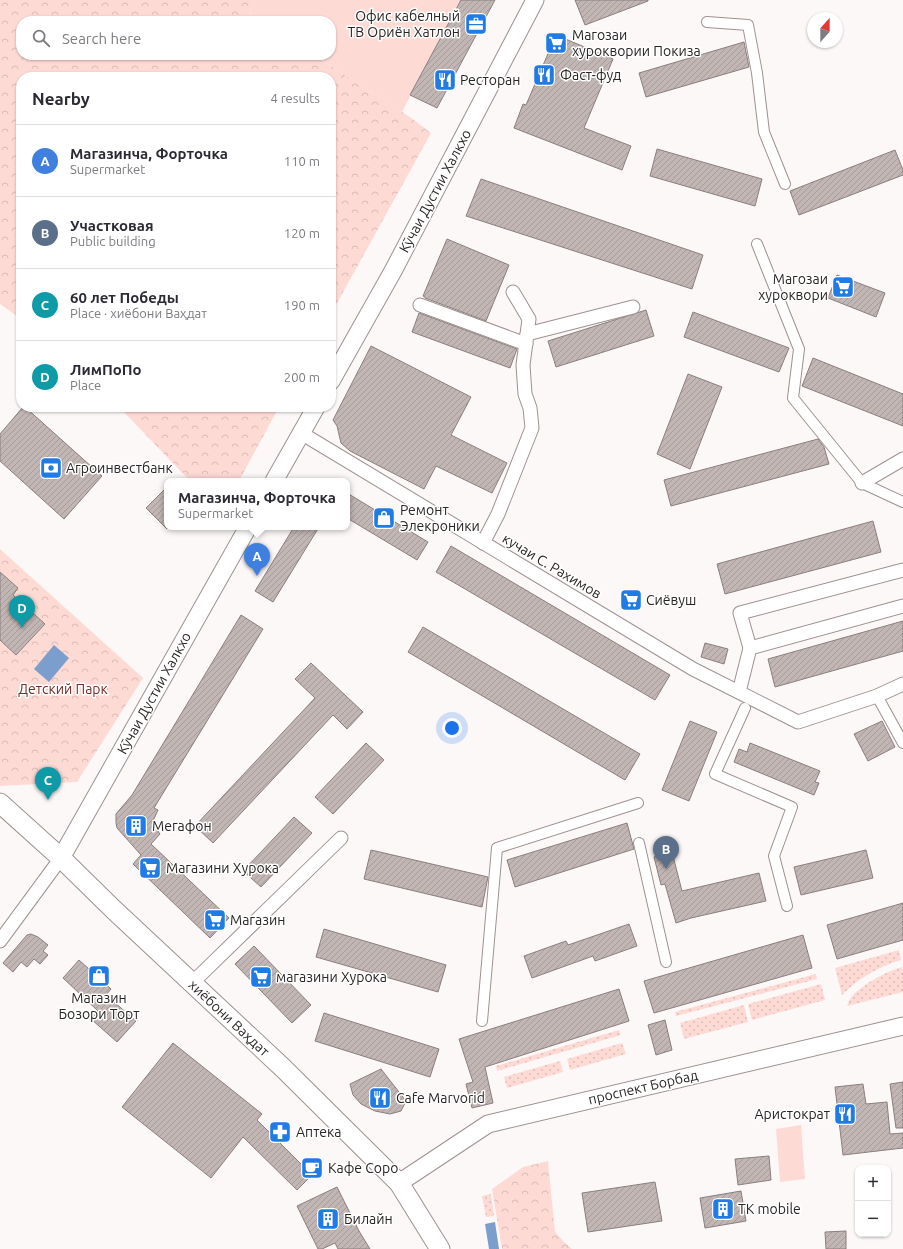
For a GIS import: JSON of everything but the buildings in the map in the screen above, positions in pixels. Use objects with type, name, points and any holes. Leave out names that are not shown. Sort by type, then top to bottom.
[{"type":"main road","name":"хиёбони Ваҳдат","points":[[0,803],[61,858],[113,909],[283,1068],[399,1183],[440,1249]]},
{"type":"street","name":"Кӯчаи Дустии Халкхо","points":[[336,372],[393,270],[535,0]]},
{"type":"street","points":[[706,22],[748,25],[757,73],[764,132],[785,184]]},
{"type":"street","points":[[757,244],[798,349],[793,398],[862,483],[903,502]]},
{"type":"street","points":[[483,543],[498,514],[532,428],[530,408],[525,394],[523,365],[529,319],[513,292]]},
{"type":"street","points":[[420,305],[526,339],[633,307]]},
{"type":"street","points":[[276,478],[313,412]]},
{"type":"street","name":"кучаи С. Рахимов","points":[[301,433],[693,669],[798,722],[877,696],[903,684]]},
{"type":"street","points":[[862,483],[903,459]]},
{"type":"street","name":"Кӯчаи Дустии Халкхо","points":[[61,858],[246,530]]},
{"type":"street","points":[[739,692],[750,648],[740,613],[903,570]]},
{"type":"street","points":[[750,648],[903,606]]},
{"type":"street","points":[[877,696],[903,743]]},
{"type":"street","points":[[745,708],[715,774],[792,807],[774,856],[787,906]]},
{"type":"street","points":[[482,1021],[496,848],[638,803]]},
{"type":"street","points":[[192,983],[341,838]]},
{"type":"street","points":[[639,842],[666,962]]},
{"type":"street","points":[[0,941],[61,858]]},
{"type":"street","name":"проспект Борбад","points":[[399,1183],[488,1124],[903,1026]]},
{"type":"green space","points":[[0,0],[254,0],[250,14],[253,16],[16,16],[16,60],[322,60],[410,117],[431,133],[336,305],[336,72],[16,72],[16,315],[0,304]]},
{"type":"green space","points":[[254,0],[461,0],[402,112],[322,60],[336,60],[336,16],[253,16],[250,14]]},
{"type":"green space","points":[[124,412],[276,412],[241,478],[187,478]]},
{"type":"green space","name":"Детский Парк","points":[[0,549],[143,678],[77,782],[0,786]]},
{"type":"green space","points":[[899,950],[901,960],[884,966],[869,974],[855,983],[842,995],[835,968]]},
{"type":"green space","points":[[902,967],[903,992],[847,1006],[853,995],[858,990],[883,975]]},
{"type":"green space","points":[[816,974],[817,979],[676,1016],[675,1012]]},
{"type":"green space","points":[[821,984],[825,1000],[752,1020],[748,1004]]},
{"type":"green space","points":[[744,1005],[748,1022],[684,1039],[680,1023]]},
{"type":"green space","points":[[619,1030],[621,1035],[497,1071],[496,1066]]},
{"type":"green space","points":[[622,1043],[626,1054],[570,1070],[567,1059]]},
{"type":"green space","points":[[560,1061],[563,1072],[507,1088],[504,1077]]},
{"type":"green space","points":[[801,1125],[805,1179],[780,1182],[776,1129]]},
{"type":"green space","points":[[548,1161],[555,1232],[572,1249],[502,1249],[492,1189],[523,1167]]},
{"type":"green space","points":[[491,1194],[494,1216],[486,1217],[482,1196]]},
{"type":"water","points":[[54,645],[69,658],[49,682],[34,669]]},
{"type":"water","points":[[495,1222],[499,1249],[489,1249],[485,1224]]},
{"type":"place","name":"Офис кабелный ТВ Ориён Хатлон","points":[[476,24]]},
{"type":"place","name":"Магозаи хуроквории Покиза","points":[[556,43]]},
{"type":"place","name":"Фаст-фуд","points":[[544,75]]},
{"type":"place","name":"Ресторан","points":[[445,80]]},
{"type":"place","name":"Магозаи хуроквори","points":[[843,287]]},
{"type":"place","name":"Агроинвестбанк","points":[[51,468]]},
{"type":"place","name":"Ремонт Элекроники","points":[[384,518]]},
{"type":"place","name":"Магазинча, Форточка","points":[[257,576]]},
{"type":"place","name":"Сиёвуш","points":[[631,600]]},
{"type":"place","name":"ЛимПоПо","points":[[22,628]]},
{"type":"place","name":"60 лет Победы","points":[[48,800]]},
{"type":"place","name":"Мегафон","points":[[136,826]]},
{"type":"place","name":"Магазини Хурока","points":[[150,868]]},
{"type":"place","name":"Участковая","points":[[666,869]]},
{"type":"place","name":"Магазин","points":[[215,920]]},
{"type":"place","name":"Магазин Бозори Торт","points":[[99,976]]},
{"type":"place","name":"магазини Хурока","points":[[261,977]]},
{"type":"place","name":"Cafe Marvorid","points":[[380,1098]]},
{"type":"place","name":"Аристократ","points":[[845,1114]]},
{"type":"place","name":"Аптека","points":[[280,1132]]},
{"type":"place","name":"Кафе Соро","points":[[312,1168]]},
{"type":"place","name":"TK mobile","points":[[723,1209]]},
{"type":"place","name":"Билайн","points":[[328,1219]]}]
